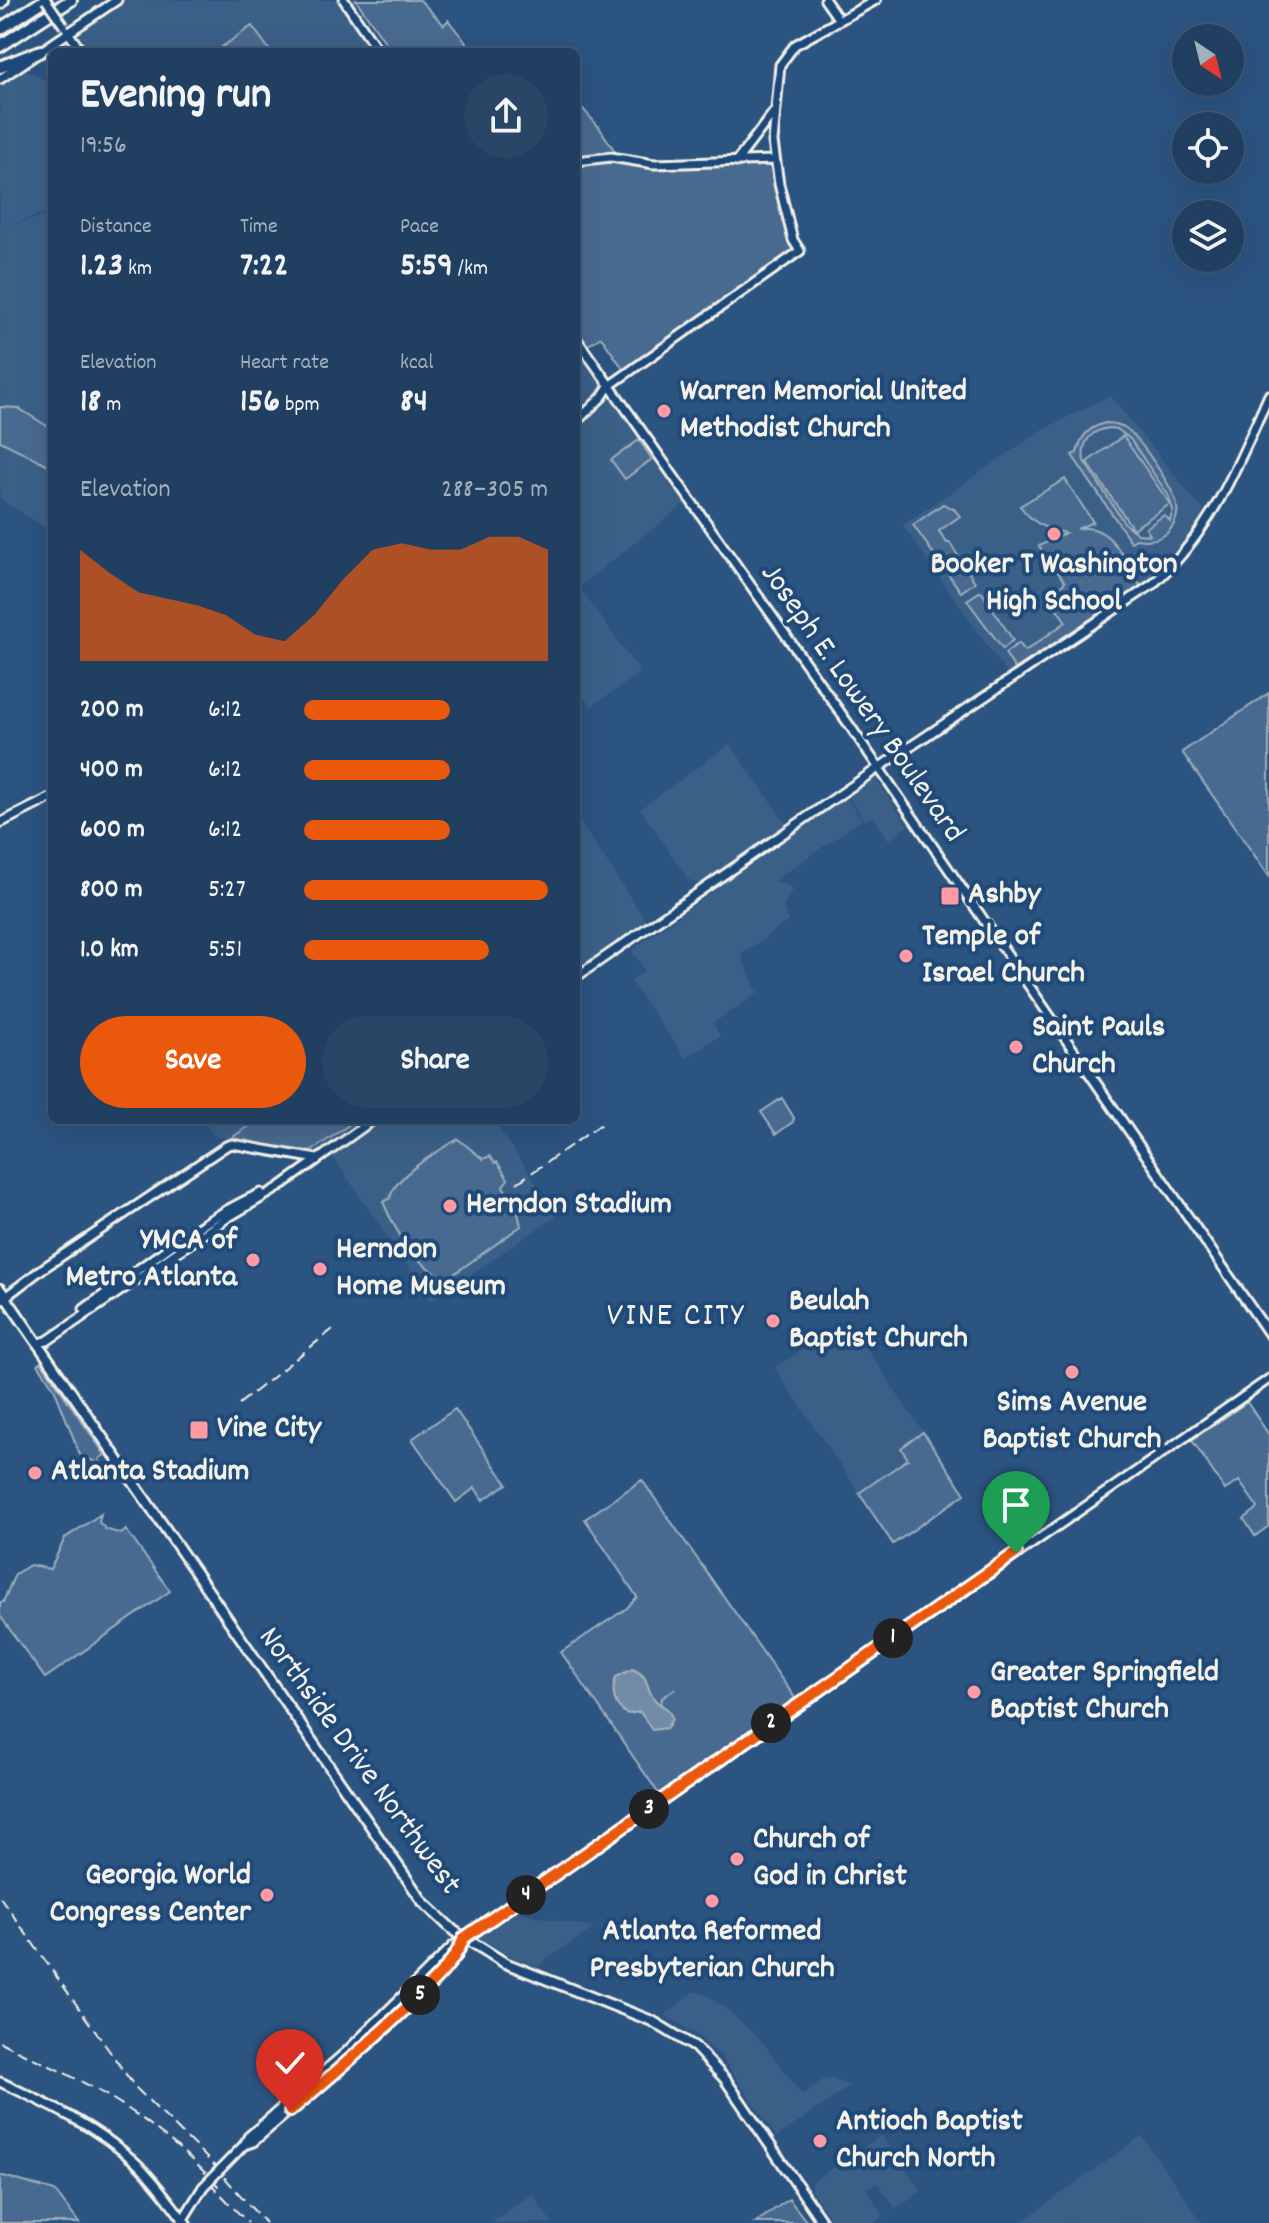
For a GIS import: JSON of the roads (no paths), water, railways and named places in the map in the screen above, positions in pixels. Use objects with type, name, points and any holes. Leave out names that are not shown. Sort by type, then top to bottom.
[{"type":"highway","points":[[0,29],[46,0]]},
{"type":"highway","points":[[0,46],[71,0]]},
{"type":"highway","points":[[0,67],[41,51]]},
{"type":"main road","points":[[46,0],[79,48]]},
{"type":"main road","points":[[0,79],[41,51],[66,29],[117,0]]},
{"type":"main road","points":[[344,0],[376,48]]},
{"type":"main road","points":[[825,0],[839,20]]},
{"type":"main road","points":[[580,419],[609,386],[800,251],[793,240],[775,160],[774,111],[778,73],[783,58],[795,45],[876,0]]},
{"type":"main road","points":[[736,162],[774,111]]},
{"type":"main road","points":[[580,161],[611,157],[654,164],[775,160]]},
{"type":"main road","name":"Joseph E. Lowery Boulevard","points":[[580,344],[1269,1334]]},
{"type":"main road","points":[[580,974],[877,768],[1138,596],[1171,569],[1211,517],[1269,395]]},
{"type":"main road","points":[[589,411],[616,396]]},
{"type":"main road","points":[[0,823],[48,799]]},
{"type":"main road","points":[[40,1343],[227,1218],[278,1188],[367,1124]]},
{"type":"main road","points":[[2,1295],[232,1144],[317,1159]]},
{"type":"main road","name":"Northside Drive Northwest","points":[[2,1295],[40,1343],[409,1884],[433,1912],[464,1938],[514,1967],[652,2021],[695,2047],[725,2079],[823,2223]]},
{"type":"main road","points":[[0,2082],[81,2122],[123,2152],[140,2166],[183,2222],[203,2187],[248,2137],[345,2053],[449,1949],[1269,1379]]},
{"type":"waterway","points":[[661,1704],[662,1698],[676,1688]]},
{"type":"railway","points":[[517,1183],[603,1123]]},
{"type":"railway","points":[[239,1404],[333,1329]]},
{"type":"railway","points":[[0,1897],[135,2087],[210,2161],[265,2223]]},
{"type":"railway","points":[[0,2042],[88,2085],[130,2110],[171,2141],[220,2188]]},
{"type":"railway","points":[[209,2182],[248,2223]]},
{"type":"place","name":"Warren Memorial United Methodist Church","points":[[664,411]]},
{"type":"place","name":"Booker T Washington High School","points":[[1054,534]]},
{"type":"place","name":"Ashby","points":[[950,896]]},
{"type":"place","name":"Temple of Israel Church","points":[[906,956]]},
{"type":"place","name":"Saint Pauls Church","points":[[1016,1047]]},
{"type":"place","name":"Herndon Stadium","points":[[450,1206]]},
{"type":"place","name":"YMCA of Metro Atlanta","points":[[253,1260]]},
{"type":"place","name":"Herndon Home Museum","points":[[320,1269]]},
{"type":"place","name":"Beulah Baptist Church","points":[[773,1321]]},
{"type":"place","name":"Sims Avenue Baptist Church","points":[[1072,1372]]},
{"type":"place","name":"Vine City","points":[[199,1430]]},
{"type":"place","name":"Atlanta Stadium","points":[[35,1473]]},
{"type":"place","name":"Greater Springfield Baptist Church","points":[[974,1692]]},
{"type":"place","name":"Church of God in Christ","points":[[737,1859]]},
{"type":"place","name":"Georgia World Congress Center","points":[[267,1895]]},
{"type":"place","name":"Atlanta Reformed Presbyterian Church","points":[[712,1901]]},
{"type":"place","name":"Antioch Baptist Church North","points":[[820,2141]]},
{"type":"district","name":"VINE CITY","points":[[676,1317]]}]
